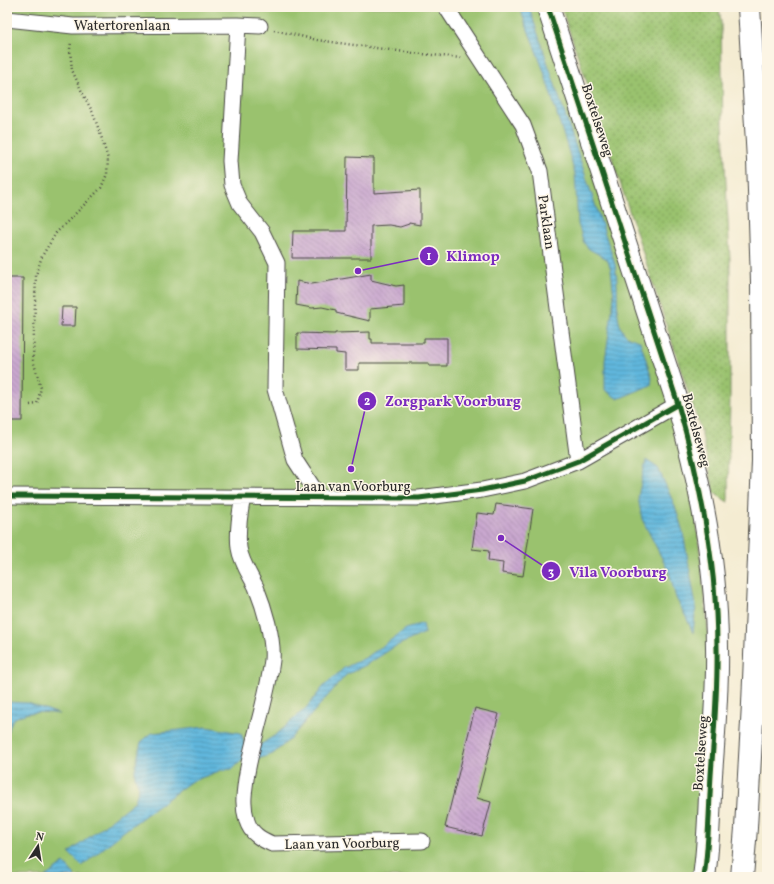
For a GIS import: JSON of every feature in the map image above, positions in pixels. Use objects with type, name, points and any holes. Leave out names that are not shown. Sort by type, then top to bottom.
[{"type":"main road","name":"Boxtelseweg","points":[[548,7],[678,404],[688,439],[701,498],[714,582],[717,648],[716,699],[704,877]]},
{"type":"main road","points":[[742,877],[753,712],[763,462],[762,282],[759,176],[749,7]]},
{"type":"street","name":"Parklaan","points":[[446,7],[479,55],[523,125],[540,171],[578,461]]},
{"type":"street","name":"Watertorenlaan","points":[[7,19],[73,26],[260,26]]},
{"type":"street","points":[[238,25],[230,161],[232,185],[240,204],[262,232],[277,263],[275,389],[294,460],[320,498]]},
{"type":"street","name":"Laan van Voorburg","points":[[7,496],[419,498],[482,490],[525,481],[578,461],[678,404]]},
{"type":"street","name":"Laan van Voorburg","points":[[242,497],[239,549],[256,587],[265,613],[271,641],[272,658],[269,679],[248,764],[243,802],[247,822],[256,836],[272,844],[422,841]]},
{"type":"path","points":[[30,405],[37,404],[41,388],[33,360],[36,275],[42,256],[56,233],[101,188],[107,174],[108,159],[101,136],[93,113],[72,70],[70,49],[73,26]]},
{"type":"path","points":[[260,26],[317,40],[413,53],[469,59],[479,55]]},
{"type":"green space","points":[[7,7],[548,7],[688,439],[716,707],[704,877],[7,877]]},
{"type":"green space","points":[[561,7],[719,7],[721,22],[723,126],[730,260],[728,502],[714,493],[701,431],[596,109]]},
{"type":"water","points":[[517,7],[529,7],[615,264],[619,323],[627,336],[640,341],[652,378],[651,385],[618,399],[605,390],[605,361],[614,297],[611,269],[607,259],[589,249],[584,243],[578,224],[575,174],[543,69],[522,14]]},
{"type":"water","points":[[646,460],[658,468],[675,506],[683,532],[696,606],[693,633],[676,598],[669,572],[642,519],[638,497]]},
{"type":"water","points":[[423,623],[425,633],[394,647],[368,664],[346,675],[290,739],[273,754],[255,760],[242,760],[233,769],[222,770],[190,782],[123,832],[82,866],[69,853],[135,801],[139,787],[135,778],[135,769],[141,742],[152,733],[206,727],[241,733],[245,745],[260,745],[277,734],[306,708],[324,686],[344,668],[367,657],[406,629]]},
{"type":"water","points":[[7,702],[28,703],[59,714],[41,712],[29,713],[18,717],[11,723],[7,735]]},
{"type":"water","points":[[64,863],[75,875],[73,877],[45,877]]},
{"type":"building","points":[[347,157],[374,158],[374,193],[420,190],[420,225],[409,223],[400,227],[389,225],[371,226],[371,258],[292,258],[293,231],[346,231]]},
{"type":"building","points":[[371,274],[371,280],[396,286],[404,285],[404,306],[370,309],[370,321],[336,313],[336,310],[322,307],[312,308],[296,305],[297,281],[312,284]]},
{"type":"building","points":[[7,278],[23,278],[22,421],[7,421]]},
{"type":"building","points":[[62,307],[76,307],[75,326],[61,326]]},
{"type":"building","points":[[370,332],[370,339],[372,339],[372,343],[424,343],[424,338],[447,338],[447,366],[429,366],[429,363],[359,363],[359,370],[345,370],[345,354],[336,353],[336,350],[297,349],[297,333],[335,334]]},
{"type":"building","points":[[496,504],[533,509],[523,576],[502,573],[503,563],[488,561],[489,551],[472,549],[477,513],[494,515]]},
{"type":"building","points":[[475,708],[499,714],[477,798],[491,802],[482,836],[445,827]]},
{"type":"cycle path","points":[[548,7],[678,404],[693,463],[706,525],[714,587],[717,680],[708,839],[704,877]]},
{"type":"cycle path","points":[[7,496],[419,498],[482,490],[525,481],[578,461],[678,404]]},
{"type":"place","name":"Klimop","points":[[358,271]]},
{"type":"place","name":"Zorgpark Voorburg","points":[[351,469]]},
{"type":"place","name":"Vila Voorburg","points":[[501,538]]}]
